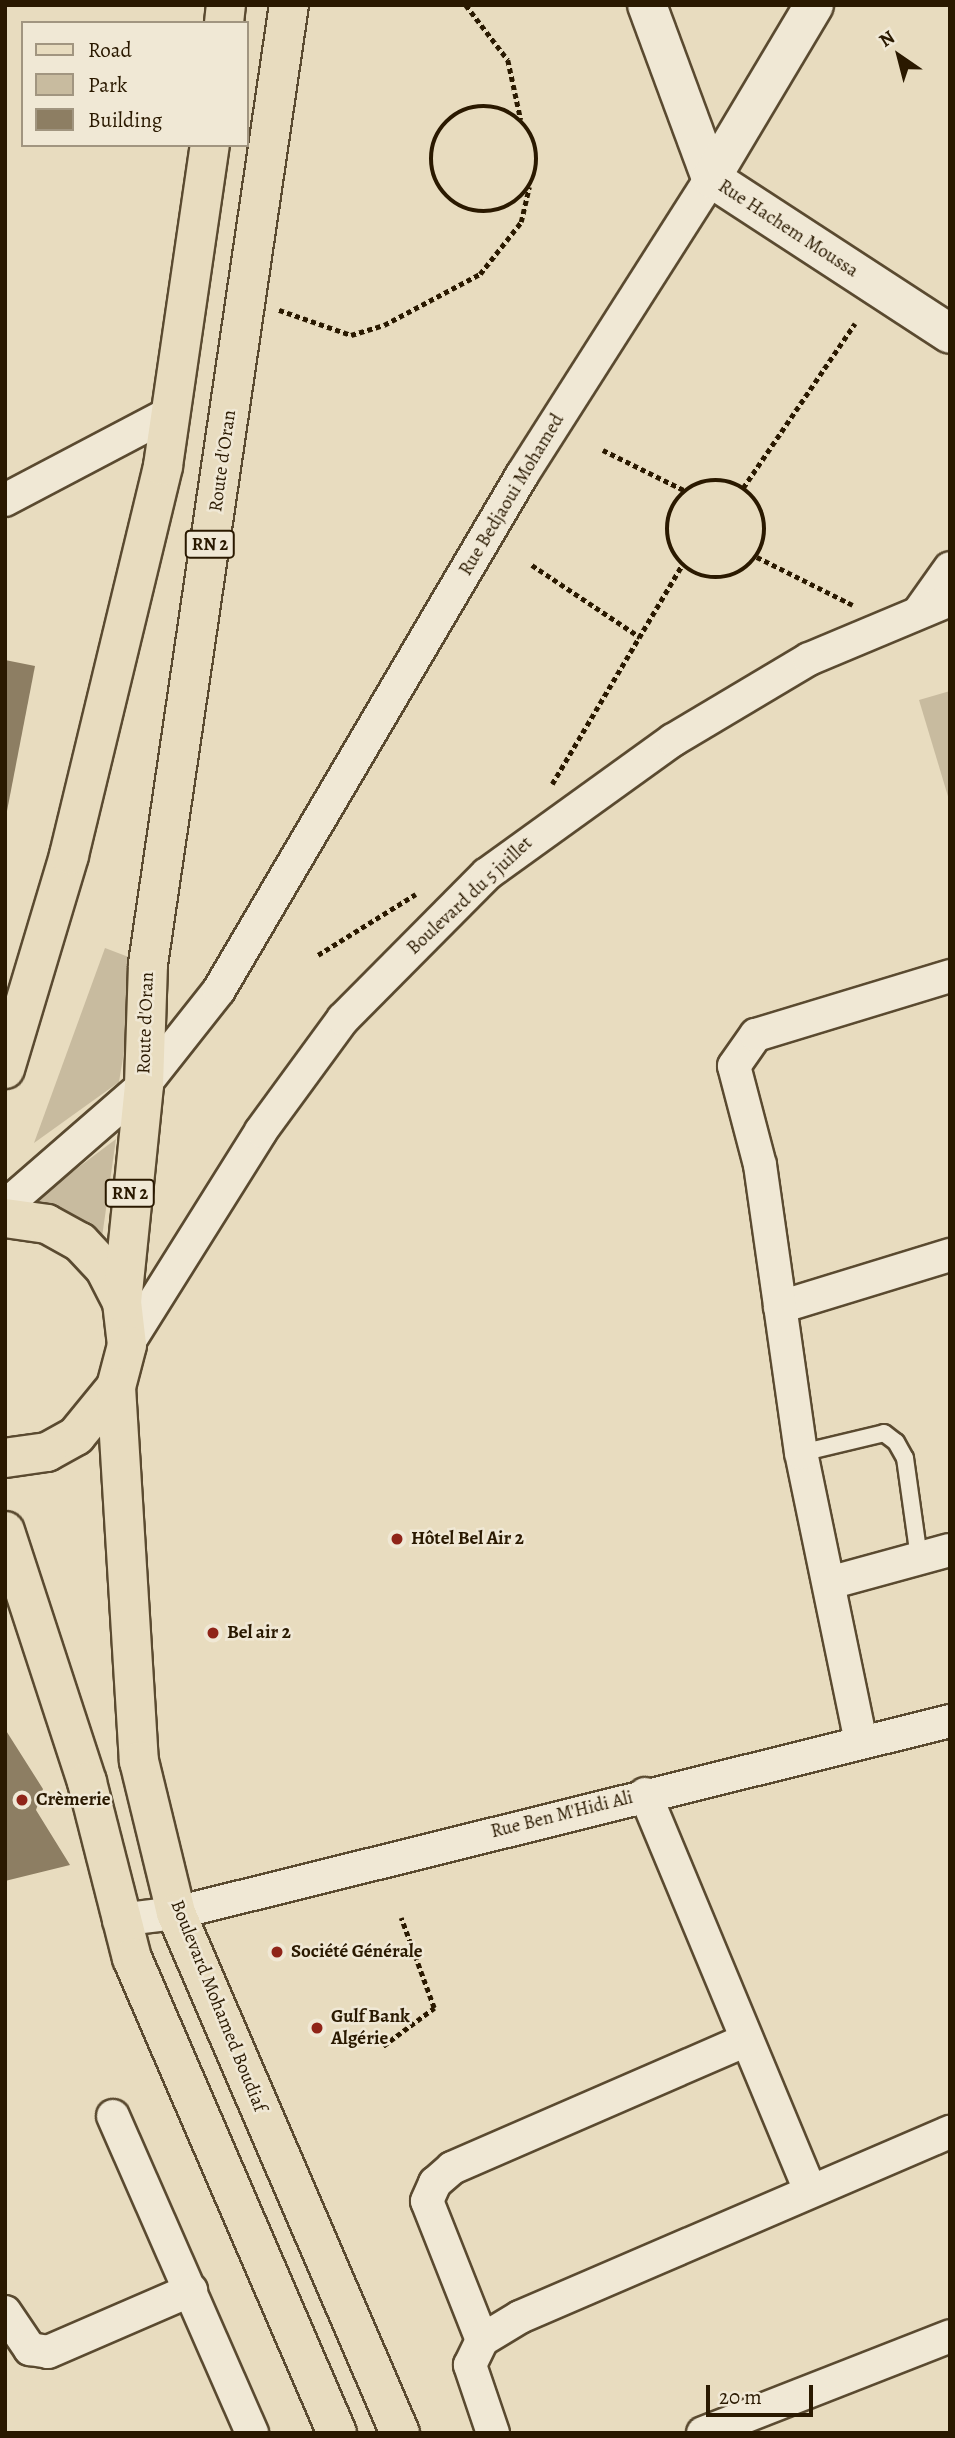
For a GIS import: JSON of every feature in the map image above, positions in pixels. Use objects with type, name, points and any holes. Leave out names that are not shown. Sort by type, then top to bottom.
[{"type":"main road","name":"Route d'Oran","points":[[144,1085],[148,964],[289,5]]},
{"type":"main road","points":[[5,1069],[69,855],[170,413],[210,147]]},
{"type":"main road","name":"RN 2","points":[[122,1302],[144,1085]]},
{"type":"main road","points":[[5,1218],[47,1224],[80,1242],[105,1269],[122,1302],[127,1345],[116,1387],[76,1437],[47,1451],[5,1458]]},
{"type":"main road","name":"Boulevard Mohamed Boudiaf","points":[[116,1387],[139,1761],[176,1913],[400,2433]]},
{"type":"main road","points":[[5,1531],[34,1629],[87,1782],[119,1920],[337,2433]]},
{"type":"main road","points":[[5,1589],[34,1629]]},
{"type":"street","name":"Rue Hachem Moussa","points":[[647,5],[711,178],[950,334]]},
{"type":"street","name":"Rue Bedjaoui Mohamed","points":[[5,1206],[144,1085],[219,990],[522,475],[711,178],[814,5]]},
{"type":"street","points":[[5,500],[170,413]]},
{"type":"street","points":[[936,605],[950,568]]},
{"type":"street","name":"Boulevard du 5 juillet","points":[[127,1345],[261,1131],[343,1019],[487,874],[673,740],[809,659],[936,605]]},
{"type":"street","points":[[862,1742],[801,1453],[761,1165],[734,1066],[742,1047],[756,1035],[950,976]]},
{"type":"street","points":[[780,1307],[950,1255]]},
{"type":"street","points":[[829,1583],[950,1550]]},
{"type":"street","name":"Rue Ben M'Hidi Ali","points":[[119,1920],[176,1913],[645,1794],[950,1721]]},
{"type":"street","points":[[645,1794],[810,2191]]},
{"type":"street","points":[[482,2340],[427,2202],[435,2183],[452,2168],[746,2040]]},
{"type":"street","points":[[113,2116],[252,2433]]},
{"type":"street","points":[[493,2433],[470,2365],[482,2340],[810,2191],[950,2132]]},
{"type":"street","points":[[5,2312],[30,2349],[48,2351],[191,2290]]},
{"type":"street","points":[[703,2433],[950,2336]]},
{"type":"lane","points":[[801,1453],[884,1433],[896,1442],[905,1458],[919,1558]]},
{"type":"path","points":[[247,295],[318,328],[351,335],[384,325],[481,274],[521,222],[538,159],[521,121],[508,60],[466,5]]},
{"type":"path","points":[[521,121],[495,106],[459,111],[435,138],[432,172],[450,200],[481,212],[514,204],[529,187]]},
{"type":"path","points":[[743,488],[855,323]]},
{"type":"path","points":[[603,450],[686,491]]},
{"type":"path","points":[[714,480],[743,488],[766,526],[757,557],[730,576],[713,578],[682,565],[667,536],[674,503],[686,491],[714,480]]},
{"type":"path","points":[[757,557],[857,607]]},
{"type":"path","points":[[533,565],[640,637]]},
{"type":"path","points":[[548,790],[682,565]]},
{"type":"path","points":[[383,2046],[434,2008],[401,1918]]},
{"type":"green space","points":[[950,691],[950,803],[919,700]]},
{"type":"green space","points":[[105,948],[139,961],[119,1082],[34,1143]]},
{"type":"green space","points":[[116,1139],[100,1251],[11,1218]]},
{"type":"building","points":[[5,660],[35,666],[7,811],[5,811]]},
{"type":"building","name":"Crèmerie","points":[[5,1729],[43,1789],[36,1810],[70,1865],[5,1881]]},
{"type":"place","name":"Hôtel Bel Air 2","points":[[397,1539]]},
{"type":"place","name":"Bel air 2","points":[[213,1633]]},
{"type":"place","name":"Crèmerie","points":[[22,1800]]},
{"type":"place","name":"Société Générale","points":[[277,1952]]},
{"type":"place","name":"Gulf Bank Algérie","points":[[317,2028]]}]
